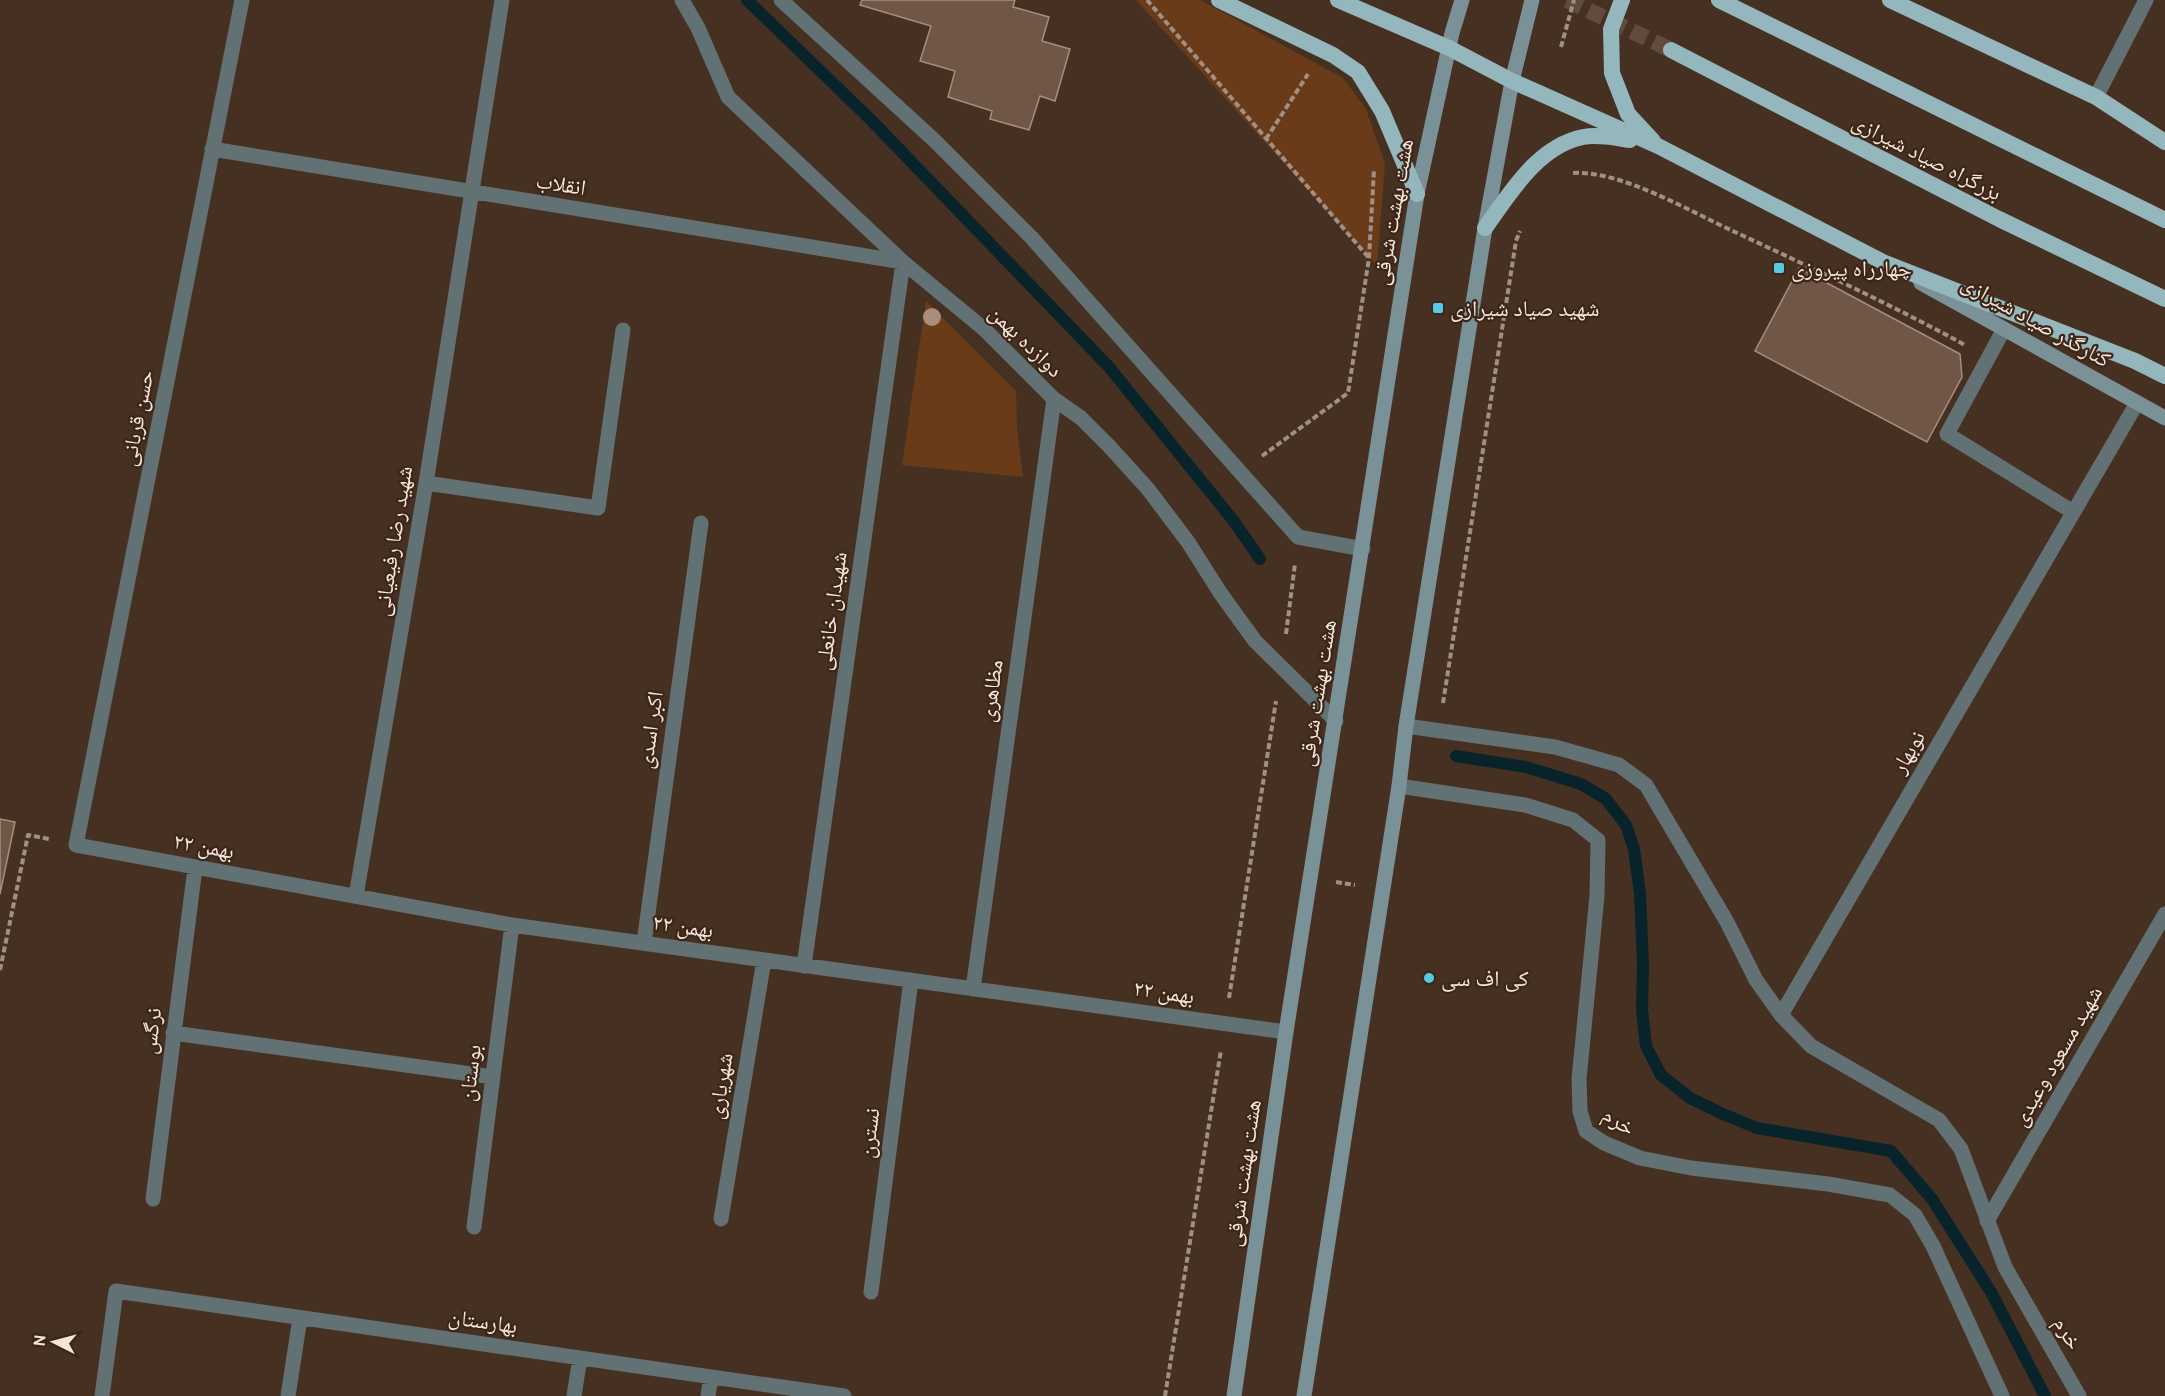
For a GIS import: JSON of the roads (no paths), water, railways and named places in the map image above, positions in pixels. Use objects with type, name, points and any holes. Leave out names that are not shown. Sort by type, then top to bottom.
[{"type":"highway","points":[[1220,0],[1333,55],[1358,72],[1382,111],[1417,194]]},
{"type":"highway","points":[[1338,0],[1449,48],[1512,81],[1658,146],[1885,263],[2135,361],[2165,376]]},
{"type":"highway","points":[[1622,0],[1611,29],[1612,73],[1628,114],[1658,146]]},
{"type":"highway","points":[[1719,0],[2165,219]]},
{"type":"highway","points":[[1890,0],[2096,97],[2165,142]]},
{"type":"highway","name":"بزرگراه صیاد شیرازی","points":[[1671,50],[1999,219],[2165,299]]},
{"type":"highway","points":[[1485,228],[1516,184],[1534,166],[1564,144],[1584,137],[1605,137],[1658,146]]},
{"type":"main road","name":"هشت بهشت شرقی","points":[[1234,1396],[1286,1032],[1417,194],[1449,48],[1462,0]]},
{"type":"main road","points":[[1304,1396],[1399,786],[1406,726],[1485,228],[1512,81],[1532,0]]},
{"type":"main road","points":[[2096,97],[2165,132]]},
{"type":"main road","name":"کنارگذر صیاد شیرازی","points":[[1885,263],[2165,418]]},
{"type":"street","name":"حسن قربانی","points":[[76,845],[242,0]]},
{"type":"street","name":"شهید رضا رفیعیانی","points":[[356,896],[426,483],[502,0]]},
{"type":"street","name":"دوازده بهمن","points":[[682,0],[698,28],[728,97],[903,262],[984,329],[1054,399],[1081,418],[1148,489],[1255,641],[1336,721]]},
{"type":"street","points":[[781,0],[933,140],[1031,237],[1298,537],[1363,549]]},
{"type":"street","points":[[2096,97],[2146,0]]},
{"type":"street","name":"انقلاب","points":[[212,149],[903,262]]},
{"type":"street","name":"شهیدان خانعلی","points":[[804,966],[903,262]]},
{"type":"street","points":[[2004,329],[1947,434],[2073,512]]},
{"type":"street","points":[[426,483],[598,508],[623,330]]},
{"type":"street","name":"مظاهری","points":[[973,989],[1054,399]]},
{"type":"street","name":"نوبهار","points":[[1781,1015],[2137,403]]},
{"type":"street","name":"اکبر اسدی","points":[[644,944],[701,523]]},
{"type":"street","name":"خرم","points":[[1406,726],[1555,747],[1619,765],[1646,784],[1727,922],[1756,980],[1781,1015],[1811,1046],[1939,1120],[1961,1149],[2005,1267],[2079,1396]]},
{"type":"street","name":"خرم","points":[[1399,786],[1525,805],[1573,820],[1598,840],[1597,896],[1579,1079],[1580,1111],[1586,1131],[1604,1143],[1640,1158],[1691,1168],[1828,1184],[1890,1195],[1915,1215],[1933,1246],[2002,1396]]},
{"type":"street","name":"۲۲ بهمن","points":[[76,845],[512,925],[1286,1032]]},
{"type":"street","name":"نرگس","points":[[153,1199],[195,868]]},
{"type":"street","name":"شهید مسعود وعیدی","points":[[1987,1221],[2165,914]]},
{"type":"street","name":"بوستان","points":[[474,1227],[512,925]]},
{"type":"street","name":"شهریاری","points":[[721,1219],[764,960]]},
{"type":"street","name":"نسترن","points":[[871,1292],[911,980]]},
{"type":"street","points":[[173,1033],[493,1077]]},
{"type":"street","name":"بهارستان","points":[[102,1396],[116,1291],[711,1377],[741,1389],[844,1396]]},
{"type":"street","points":[[288,1396],[300,1318]]},
{"type":"street","points":[[574,1396],[580,1358]]},
{"type":"street","points":[[708,1396],[711,1377]]},
{"type":"waterway","points":[[747,0],[872,121],[1109,367],[1233,520],[1260,559]]},
{"type":"waterway","points":[[1456,756],[1526,767],[1581,784],[1606,799],[1626,825],[1634,849],[1640,894],[1642,1010],[1646,1046],[1661,1075],[1690,1098],[1757,1128],[1891,1151],[1932,1199],[1991,1292],[2045,1396]]},
{"type":"tunnel","points":[[1567,0],[1671,50]]},
{"type":"place","name":"چهارراه پیروزی","points":[[1779,268]]},
{"type":"place","name":"شهید صیاد شیرازی","points":[[1438,308]]},
{"type":"place","name":"کی اف سی","points":[[1429,978]]}]
